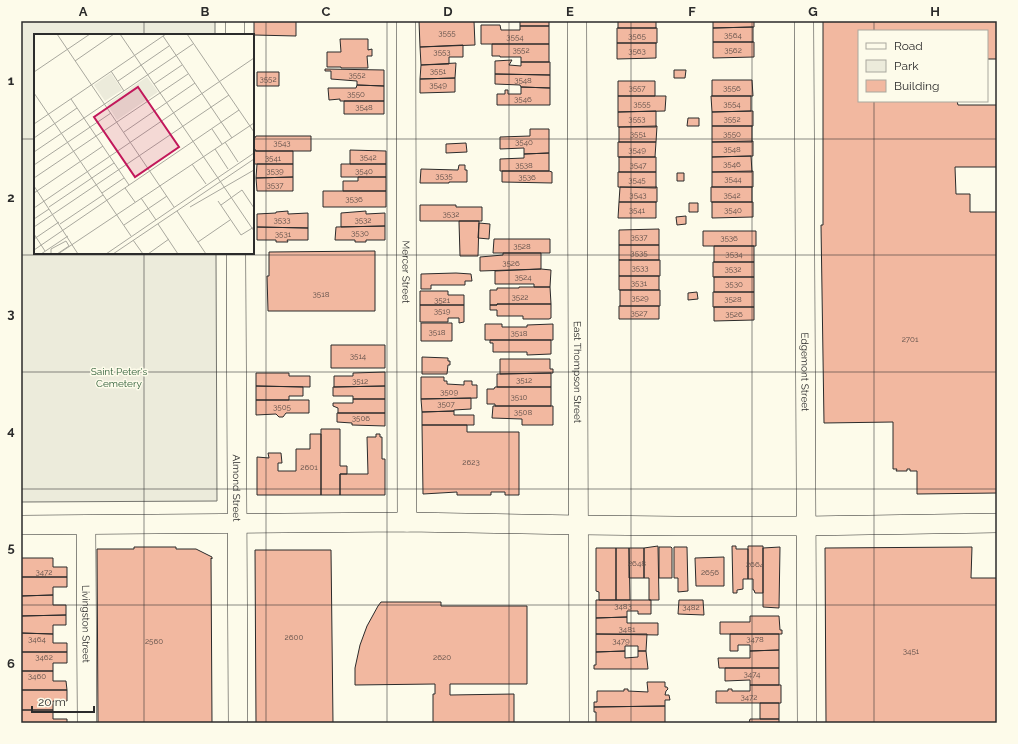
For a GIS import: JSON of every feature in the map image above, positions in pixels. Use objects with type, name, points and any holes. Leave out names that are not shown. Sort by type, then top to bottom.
[{"type":"street","points":[[235,21],[235,34]]},
{"type":"street","name":"Mercer Street","points":[[406,21],[407,522]]},
{"type":"street","name":"East Thompson Street","points":[[577,21],[579,723]]},
{"type":"street","name":"Edgemont Street","points":[[804,21],[806,723]]},
{"type":"street","name":"Almond Street","points":[[236,254],[238,723]]},
{"type":"street","points":[[21,526],[407,522],[579,525],[805,526],[997,523]]},
{"type":"street","name":"Livingston Street","points":[[86,525],[87,723]]},
{"type":"green space","name":"Saint Peter's Cemetery","points":[[21,21],[215,21],[215,34],[34,34],[34,254],[216,254],[217,501],[21,502]]},
{"type":"building","points":[[254,21],[296,21],[296,36],[254,35]]},
{"type":"building","points":[[419,21],[474,21],[475,45],[420,47]]},
{"type":"building","points":[[520,21],[549,21],[549,26],[520,26]]},
{"type":"building","points":[[618,21],[656,21],[656,28],[618,28]]},
{"type":"building","points":[[713,21],[754,21],[754,27],[713,28]]},
{"type":"building","points":[[823,21],[997,21],[997,59],[988,59],[988,30],[858,30],[858,102],[957,102],[958,105],[997,105],[997,167],[955,167],[956,194],[970,194],[970,212],[997,212],[997,493],[917,494],[917,471],[910,471],[910,469],[907,469],[907,471],[896,471],[897,469],[893,469],[893,422],[824,423],[821,225],[823,225]]},
{"type":"building","points":[[481,25],[500,25],[501,30],[520,30],[520,26],[549,26],[549,44],[481,44]]},
{"type":"building","points":[[753,27],[753,42],[713,42],[713,28]]},
{"type":"building","points":[[617,28],[657,28],[657,43],[617,43]]},
{"type":"building","points":[[340,39],[368,39],[368,50],[372,49],[372,56],[367,56],[368,68],[327,67],[327,52],[341,52]]},
{"type":"building","points":[[713,42],[754,42],[754,57],[713,58]]},
{"type":"building","points":[[617,43],[656,43],[656,58],[617,59]]},
{"type":"building","points":[[492,44],[549,44],[549,62],[521,62],[521,57],[492,56]]},
{"type":"building","points":[[463,45],[463,57],[449,57],[449,64],[421,65],[420,47]]},
{"type":"building","points":[[512,60],[509,65],[521,66],[521,62],[550,62],[550,75],[495,74],[495,61]]},
{"type":"building","points":[[456,63],[455,78],[420,79],[421,65]]},
{"type":"building","points":[[325,69],[384,70],[384,86],[357,85],[357,81],[331,79],[331,71],[325,71]]},
{"type":"building","points":[[674,70],[686,70],[685,78],[674,78]]},
{"type":"building","points":[[257,72],[279,72],[279,86],[257,86]]},
{"type":"building","points":[[495,74],[550,75],[550,88],[495,84]]},
{"type":"building","points":[[455,78],[455,92],[420,93],[420,79]]},
{"type":"building","points":[[712,80],[752,80],[753,96],[712,96]]},
{"type":"building","points":[[618,81],[655,81],[655,96],[618,96]]},
{"type":"building","points":[[357,85],[384,86],[384,101],[329,100],[328,88],[356,88]]},
{"type":"building","points":[[521,87],[550,88],[550,105],[497,105],[497,94],[505,94],[505,90],[508,90],[508,94],[521,94]]},
{"type":"building","points":[[618,96],[666,96],[665,111],[618,112]]},
{"type":"building","points":[[711,96],[751,96],[751,111],[712,112]]},
{"type":"building","points":[[344,101],[384,101],[384,114],[344,114]]},
{"type":"building","points":[[656,111],[656,127],[618,127],[618,112]]},
{"type":"building","points":[[753,111],[753,126],[712,126],[712,112]]},
{"type":"building","points":[[688,118],[699,118],[699,126],[687,126]]},
{"type":"building","points":[[657,126],[656,142],[619,142],[619,127]]},
{"type":"building","points":[[712,126],[752,126],[752,142],[712,142]]},
{"type":"building","points":[[530,129],[549,129],[549,153],[524,154],[524,148],[500,149],[500,137],[530,136]]},
{"type":"building","points":[[256,136],[311,136],[311,151],[256,151],[254,148],[254,139]]},
{"type":"building","points":[[753,141],[753,156],[712,157],[712,142]]},
{"type":"building","points":[[618,142],[656,142],[655,157],[618,157]]},
{"type":"building","points":[[466,143],[467,152],[446,153],[446,144]]},
{"type":"building","points":[[350,150],[386,151],[386,164],[350,164]]},
{"type":"building","points":[[254,151],[293,151],[293,164],[254,164]]},
{"type":"building","points":[[549,153],[549,171],[500,171],[500,159],[524,158],[524,154]]},
{"type":"building","points":[[751,156],[752,172],[712,172],[712,157]]},
{"type":"building","points":[[619,157],[656,157],[656,172],[619,172]]},
{"type":"building","points":[[257,164],[293,164],[293,177],[256,178]]},
{"type":"building","points":[[341,164],[386,164],[386,177],[341,177]]},
{"type":"building","points":[[459,165],[465,165],[465,170],[467,170],[467,182],[420,183],[421,169],[458,170]]},
{"type":"building","points":[[502,171],[549,171],[552,172],[552,183],[502,182]]},
{"type":"building","points":[[753,171],[753,187],[712,187],[712,172]]},
{"type":"building","points":[[618,172],[656,172],[656,188],[618,187]]},
{"type":"building","points":[[677,173],[684,173],[684,181],[677,181]]},
{"type":"building","points":[[293,177],[293,191],[257,191],[256,178]]},
{"type":"building","points":[[358,177],[386,177],[386,191],[343,191],[343,181],[358,181]]},
{"type":"building","points":[[620,187],[657,187],[657,202],[619,202]]},
{"type":"building","points":[[711,187],[752,187],[752,202],[711,202]]},
{"type":"building","points":[[323,191],[386,191],[386,207],[323,207]]},
{"type":"building","points":[[619,202],[656,202],[656,218],[618,218]]},
{"type":"building","points":[[712,202],[753,202],[753,217],[712,218]]},
{"type":"building","points":[[689,203],[698,203],[698,212],[689,212]]},
{"type":"building","points":[[420,205],[482,207],[482,221],[420,221]]},
{"type":"building","points":[[288,211],[288,214],[308,213],[308,228],[257,227],[257,214]]},
{"type":"building","points":[[366,211],[366,214],[385,213],[385,226],[341,227],[341,213]]},
{"type":"building","points":[[686,216],[686,224],[677,225],[676,217]]},
{"type":"building","points":[[459,221],[479,221],[478,256],[460,256]]},
{"type":"building","points":[[479,223],[490,224],[489,239],[478,238]]},
{"type":"building","points":[[385,226],[385,240],[366,240],[366,242],[355,242],[355,240],[335,240],[336,227]]},
{"type":"building","points":[[257,227],[308,228],[308,240],[287,240],[288,242],[276,242],[276,240],[257,240]]},
{"type":"building","points":[[659,229],[659,245],[619,245],[619,230]]},
{"type":"building","points":[[703,231],[756,231],[756,246],[703,246]]},
{"type":"building","points":[[494,239],[550,239],[550,253],[493,253]]},
{"type":"building","points":[[619,245],[659,245],[659,260],[619,260]]},
{"type":"building","points":[[714,246],[754,246],[754,262],[714,262]]},
{"type":"building","points":[[375,251],[375,311],[268,311],[267,276],[269,276],[269,252]]},
{"type":"building","points":[[503,253],[541,253],[541,269],[480,271],[480,257],[503,255]]},
{"type":"building","points":[[619,260],[660,260],[660,276],[619,276]]},
{"type":"building","points":[[713,262],[754,262],[754,277],[713,277]]},
{"type":"building","points":[[551,270],[550,287],[534,287],[534,284],[495,284],[495,271]]},
{"type":"building","points":[[421,274],[471,274],[472,281],[465,281],[465,285],[431,285],[431,289],[421,289]]},
{"type":"building","points":[[619,276],[659,276],[659,290],[619,290]]},
{"type":"building","points":[[714,277],[754,277],[754,292],[714,292]]},
{"type":"building","points":[[550,287],[551,304],[490,305],[490,290],[497,290],[497,288]]},
{"type":"building","points":[[620,290],[660,290],[660,306],[620,306]]},
{"type":"building","points":[[420,291],[448,291],[448,295],[464,295],[464,305],[420,305]]},
{"type":"building","points":[[697,292],[698,299],[688,300],[688,293]]},
{"type":"building","points":[[713,292],[754,292],[754,307],[713,307]]},
{"type":"building","points":[[551,304],[551,318],[523,319],[523,316],[497,316],[497,310],[490,310],[490,305]]},
{"type":"building","points":[[420,305],[464,305],[464,322],[459,323],[459,318],[448,318],[448,322],[420,322]]},
{"type":"building","points":[[619,306],[659,306],[659,319],[619,319]]},
{"type":"building","points":[[714,307],[754,307],[754,320],[714,321]]},
{"type":"building","points":[[421,323],[452,323],[452,341],[421,341]]},
{"type":"building","points":[[485,324],[502,324],[502,327],[527,327],[527,325],[553,324],[553,340],[485,340]]},
{"type":"building","points":[[490,340],[551,340],[551,354],[527,355],[527,352],[493,352],[493,343],[490,343]]},
{"type":"building","points":[[331,345],[385,345],[385,368],[331,368]]},
{"type":"building","points":[[422,357],[448,358],[450,365],[448,365],[447,374],[422,374]]},
{"type":"building","points":[[500,359],[550,359],[550,369],[553,369],[553,373],[500,374]]},
{"type":"building","points":[[385,372],[385,386],[334,387],[334,376],[353,376],[353,373]]},
{"type":"building","points":[[256,373],[289,373],[289,376],[310,376],[310,387],[256,386]]},
{"type":"building","points":[[551,373],[551,387],[497,387],[497,374]]},
{"type":"building","points":[[421,377],[444,377],[444,381],[447,381],[447,384],[464,385],[464,381],[472,381],[472,385],[477,385],[477,398],[421,399]]},
{"type":"building","points":[[256,386],[303,387],[303,396],[289,396],[289,400],[256,400]]},
{"type":"building","points":[[385,386],[385,399],[353,399],[353,396],[333,396],[333,387]]},
{"type":"building","points":[[495,387],[551,387],[551,406],[495,406],[495,404],[487,404],[487,389],[494,389]]},
{"type":"building","points":[[471,398],[471,409],[422,412],[421,399]]},
{"type":"building","points":[[353,399],[385,399],[385,413],[338,413],[338,408],[333,406],[333,403],[353,403]]},
{"type":"building","points":[[256,400],[309,400],[309,413],[286,413],[283,417],[279,417],[276,414],[256,415]]},
{"type":"building","points":[[493,406],[553,406],[553,425],[522,425],[522,419],[492,418]]},
{"type":"building","points":[[454,411],[454,415],[474,415],[474,425],[422,425],[422,412]]},
{"type":"building","points":[[337,413],[385,413],[385,426],[352,425],[352,423],[337,422]]},
{"type":"building","points":[[422,425],[467,425],[467,432],[519,432],[519,495],[505,495],[505,492],[491,492],[491,495],[457,495],[457,492],[423,494]]},
{"type":"building","points":[[321,429],[340,429],[340,466],[347,466],[347,474],[340,474],[340,495],[321,495]]},
{"type":"building","points":[[310,434],[321,434],[321,495],[257,495],[257,457],[269,458],[268,453],[281,453],[282,463],[278,463],[278,471],[296,471],[296,449],[310,449]]},
{"type":"building","points":[[376,434],[380,434],[380,437],[382,437],[382,459],[385,459],[385,495],[340,495],[340,474],[368,474],[367,437],[376,437]]},
{"type":"building","points":[[658,546],[659,600],[649,600],[649,578],[644,578],[644,548]]},
{"type":"building","points":[[732,546],[736,546],[736,549],[748,549],[748,579],[743,579],[743,589],[737,590],[737,593],[733,593]]},
{"type":"building","points":[[748,546],[763,546],[763,593],[755,593],[753,590],[753,579],[748,579]]},
{"type":"building","points":[[134,547],[176,547],[176,549],[196,549],[212,557],[212,723],[98,723],[97,549],[134,549]]},
{"type":"building","points":[[659,547],[672,548],[672,578],[659,578]]},
{"type":"building","points":[[674,547],[687,547],[688,591],[678,592],[678,578],[674,578]]},
{"type":"building","points":[[780,547],[779,608],[763,607],[763,548]]},
{"type":"building","points":[[972,547],[971,578],[997,578],[997,723],[826,723],[825,548]]},
{"type":"building","points":[[596,548],[616,548],[616,600],[599,600],[599,592],[596,591]]},
{"type":"building","points":[[616,548],[629,548],[630,600],[616,600]]},
{"type":"building","points":[[629,548],[644,548],[644,578],[629,578]]},
{"type":"building","points":[[255,550],[331,550],[333,723],[256,723]]},
{"type":"building","points":[[724,557],[724,586],[696,586],[695,558]]},
{"type":"building","points":[[21,558],[53,558],[53,567],[67,567],[67,577],[21,577]]},
{"type":"building","points":[[21,577],[67,577],[67,587],[53,587],[53,595],[21,596]]},
{"type":"building","points":[[53,595],[53,605],[66,605],[66,615],[21,616],[21,596]]},
{"type":"building","points":[[596,600],[651,600],[651,614],[638,614],[638,611],[627,611],[627,617],[596,618]]},
{"type":"building","points":[[679,600],[703,600],[704,615],[678,614]]},
{"type":"building","points":[[381,602],[441,602],[441,606],[527,606],[527,684],[450,684],[450,695],[514,694],[514,723],[433,723],[433,694],[435,694],[435,684],[355,685],[355,668],[360,645],[367,626]]},
{"type":"building","points":[[66,615],[66,625],[53,625],[53,634],[21,633],[21,616]]},
{"type":"building","points":[[750,616],[779,616],[780,630],[782,630],[782,634],[720,634],[720,622],[750,622]]},
{"type":"building","points":[[627,617],[627,623],[658,623],[658,635],[596,634],[596,618]]},
{"type":"building","points":[[21,633],[53,634],[53,643],[67,643],[67,652],[21,652]]},
{"type":"building","points":[[596,634],[647,634],[646,651],[638,651],[638,646],[625,646],[625,651],[596,652]]},
{"type":"building","points":[[730,634],[779,634],[779,650],[750,651],[750,645],[738,645],[738,651],[730,651]]},
{"type":"building","points":[[779,650],[779,668],[719,668],[718,658],[750,658],[750,651]]},
{"type":"building","points":[[625,651],[625,658],[638,657],[638,651],[646,651],[648,669],[594,669],[594,665],[596,665],[596,652]]},
{"type":"building","points":[[21,652],[67,652],[67,663],[53,663],[53,671],[21,671]]},
{"type":"building","points":[[725,668],[779,668],[779,685],[750,685],[750,680],[725,681]]},
{"type":"building","points":[[21,671],[53,671],[53,681],[66,681],[67,690],[21,690]]},
{"type":"building","points":[[647,682],[665,682],[665,687],[668,689],[665,695],[669,695],[670,700],[665,700],[665,706],[594,707],[594,702],[597,702],[597,691],[624,691],[624,689],[628,689],[628,691],[648,692]]},
{"type":"building","points":[[750,685],[781,685],[781,703],[716,703],[716,691],[728,691],[728,689],[732,689],[732,691],[750,691]]},
{"type":"building","points":[[21,690],[67,690],[67,701],[53,701],[53,710],[21,710]]},
{"type":"building","points":[[760,703],[779,703],[779,719],[760,719]]},
{"type":"building","points":[[665,706],[665,723],[596,723],[596,712],[594,712],[594,707]]},
{"type":"building","points":[[21,710],[53,710],[53,719],[67,719],[67,723],[21,723]]},
{"type":"building","points":[[750,719],[779,719],[779,723],[749,723]]}]
